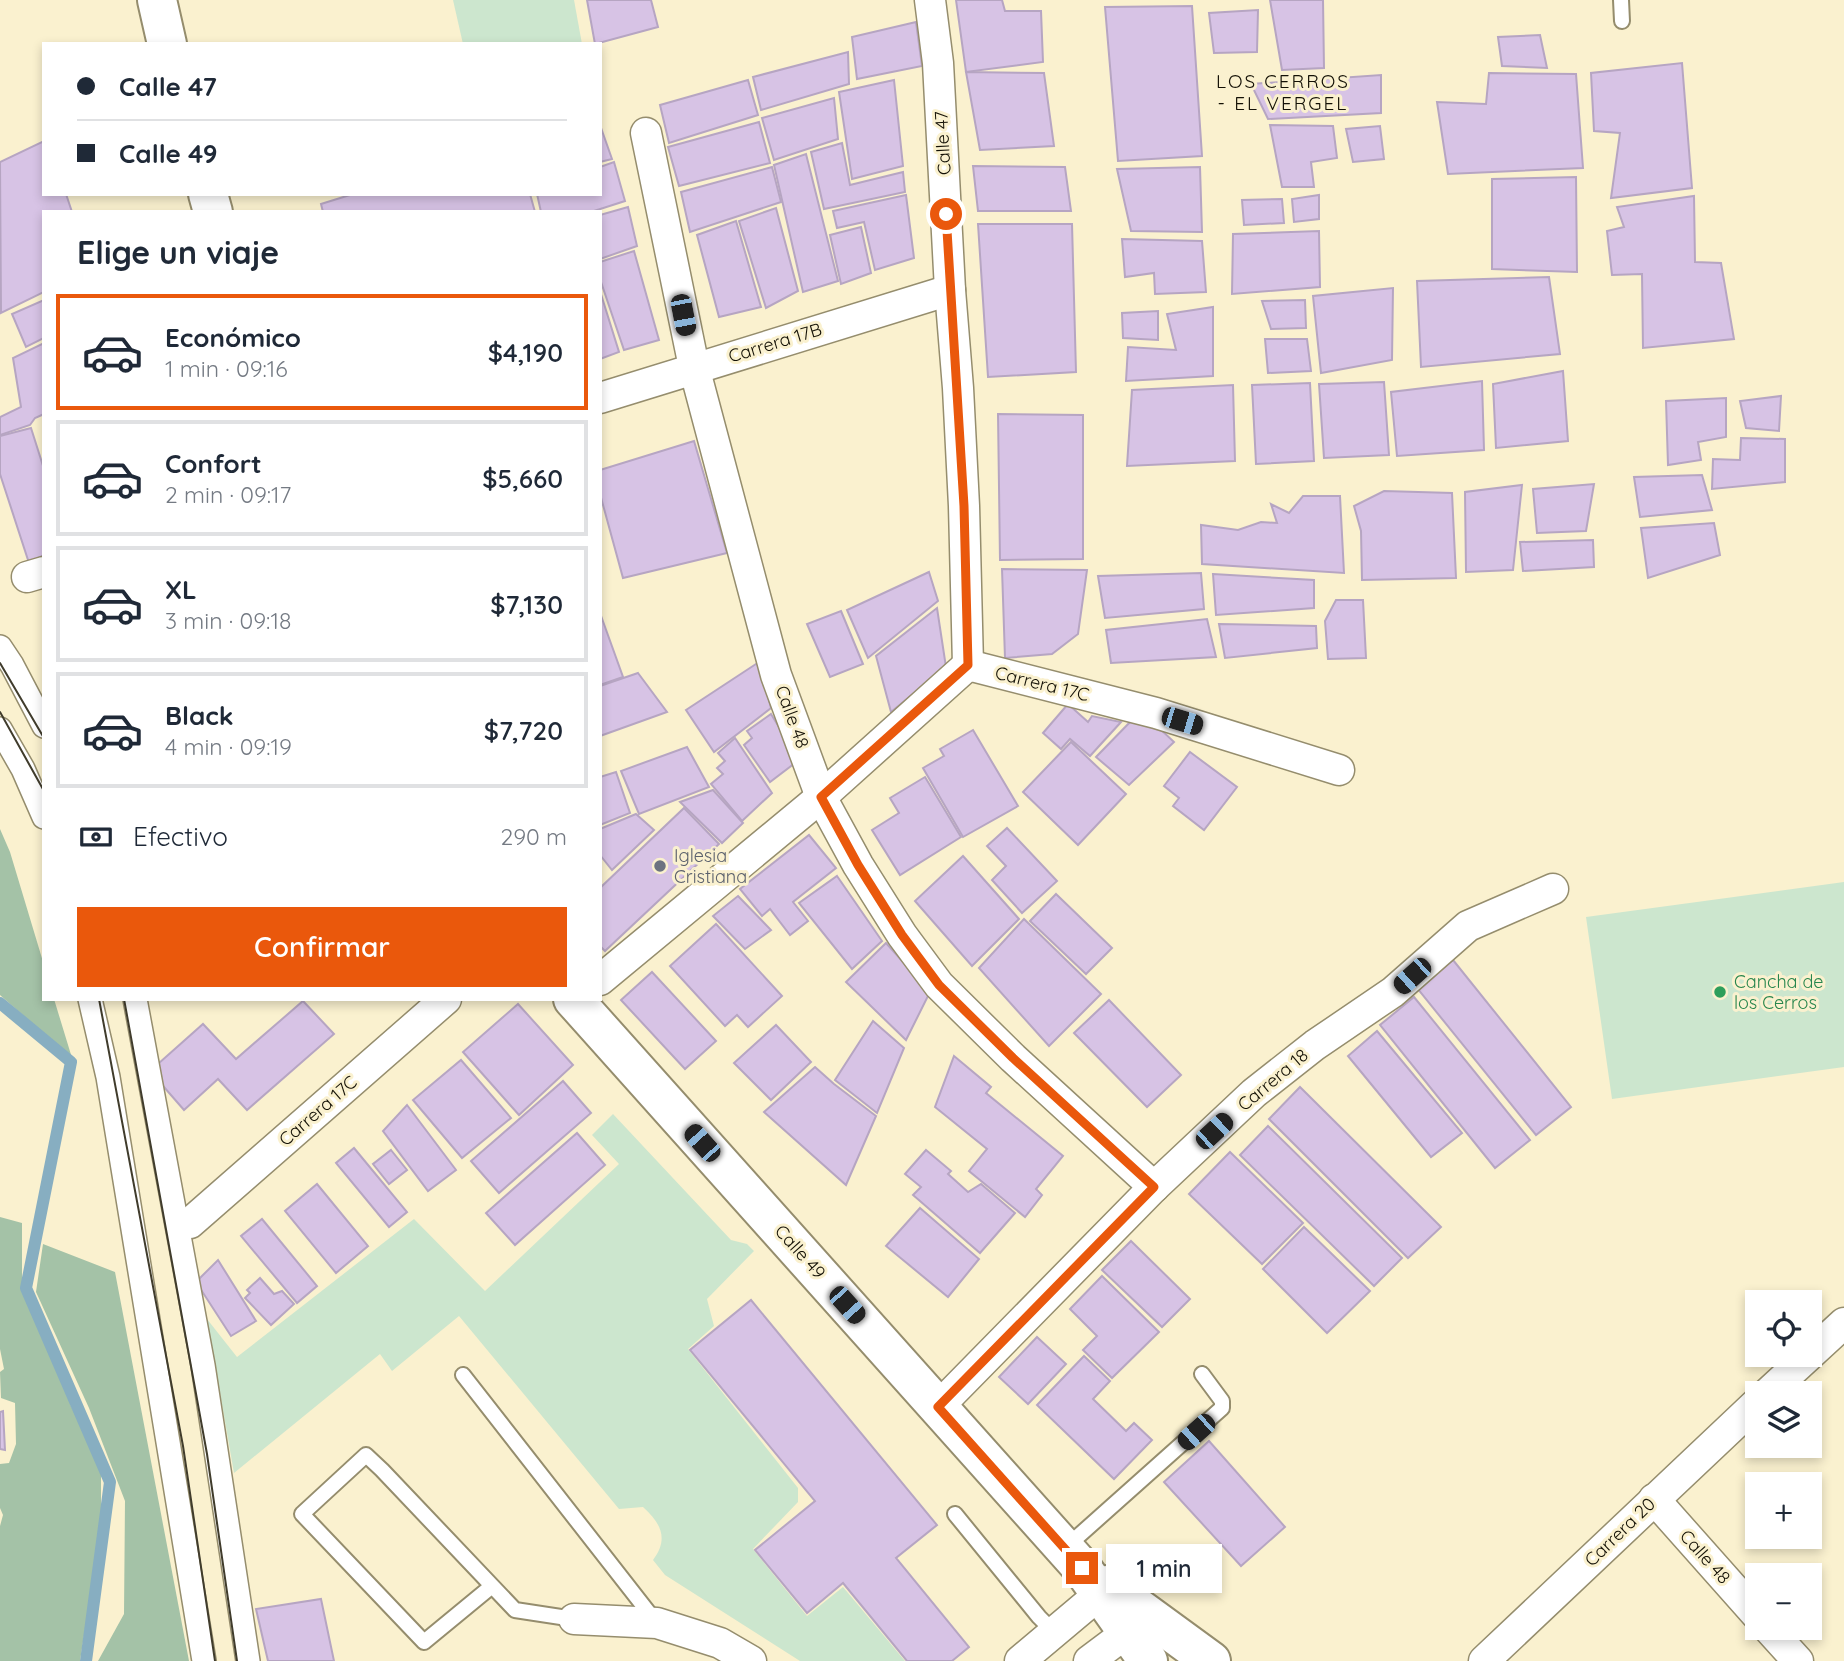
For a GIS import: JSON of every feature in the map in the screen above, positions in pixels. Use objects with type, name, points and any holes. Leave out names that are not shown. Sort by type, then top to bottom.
[{"type":"main road","points":[[158,0],[167,42]]},
{"type":"main road","name":"Calle 49","points":[[586,1001],[938,1407],[1089,1574],[1141,1637],[1211,1661]]},
{"type":"street","name":"Calle 47","points":[[930,0],[938,63],[964,506],[968,665]]},
{"type":"street","name":"Calle 48","points":[[646,133],[694,368],[776,675],[821,797],[858,865],[902,935],[939,985],[1013,1058],[1154,1187]]},
{"type":"street","name":"Carrera 17B","points":[[602,397],[950,289]]},
{"type":"street","points":[[0,647],[42,722]]},
{"type":"street","name":"Carrera 17C","points":[[968,665],[1156,713],[1339,770]]},
{"type":"street","points":[[602,978],[821,797],[968,665]]},
{"type":"street","points":[[0,729],[23,769],[42,812]]},
{"type":"street","name":"Carrera 18","points":[[938,1407],[1154,1187],[1254,1093],[1315,1045],[1393,992],[1468,926],[1553,889]]},
{"type":"street","points":[[90,1001],[108,1077],[204,1661]]},
{"type":"street","points":[[135,1001],[203,1365],[248,1661]]},
{"type":"street","name":"Carrera 17C","points":[[190,1223],[444,1001]]},
{"type":"street","points":[[1781,1381],[1844,1323]]},
{"type":"street","name":"Carrera 20","points":[[1484,1661],[1745,1415]]},
{"type":"street","name":"Calle 48","points":[[1654,1499],[1745,1601]]},
{"type":"street","points":[[1020,1661],[1054,1632],[1089,1574]]},
{"type":"street","points":[[574,1619],[657,1623],[720,1643],[751,1661]]},
{"type":"street","points":[[1089,1661],[1141,1637]]},
{"type":"street","points":[[1779,1640],[1798,1661]]},
{"type":"lane","points":[[1621,0],[1622,21]]},
{"type":"lane","points":[[1089,1574],[1222,1408],[1222,1401],[1202,1374]]},
{"type":"lane","points":[[463,1375],[657,1623]]},
{"type":"lane","points":[[492,1586],[424,1642],[302,1514],[366,1455],[492,1586],[514,1611],[574,1619]]},
{"type":"lane","points":[[955,1514],[1039,1618],[1054,1632]]},
{"type":"green space","points":[[453,0],[574,0],[582,42],[463,42]]},
{"type":"green space","points":[[0,829],[10,852],[42,958],[42,1001],[55,1001],[72,1058],[0,995]]},
{"type":"green space","name":"Cancha de los Cerros","points":[[1844,882],[1844,1067],[1612,1099],[1586,917]]},
{"type":"green space","points":[[613,1114],[731,1240],[747,1244],[754,1251],[707,1299],[714,1326],[688,1349],[798,1488],[798,1502],[753,1549],[807,1616],[843,1587],[905,1661],[800,1661],[665,1575],[653,1560],[662,1538],[654,1519],[643,1507],[619,1509],[459,1316],[392,1371],[380,1354],[234,1473],[207,1319],[237,1357],[414,1219],[485,1291],[619,1164],[592,1135]]},
{"type":"green space","points":[[0,1217],[22,1223],[22,1291],[48,1339],[71,1406],[101,1467],[101,1535],[80,1661],[0,1661],[0,1526],[3,1515],[0,1508],[0,1464],[9,1463],[16,1444],[15,1403],[1,1398],[0,1372],[4,1369],[0,1349]]},
{"type":"green space","points":[[43,1244],[115,1272],[189,1661],[98,1661],[124,1614],[125,1501],[89,1408],[36,1292]]},
{"type":"building","points":[[587,0],[651,0],[658,27],[595,42]]},
{"type":"building","points":[[956,0],[1002,0],[1005,11],[1041,11],[1043,62],[966,72]]},
{"type":"building","points":[[1270,0],[1323,0],[1324,68],[1282,70]]},
{"type":"building","points":[[1192,6],[1202,156],[1118,161],[1105,7]]},
{"type":"building","points":[[1258,10],[1257,52],[1214,53],[1209,13]]},
{"type":"building","points":[[916,22],[922,66],[857,79],[852,37]]},
{"type":"building","points":[[1540,35],[1547,68],[1502,66],[1498,37]]},
{"type":"building","points":[[848,52],[849,84],[761,110],[753,77]]},
{"type":"building","points":[[1682,63],[1692,188],[1611,198],[1620,133],[1594,131],[1591,73]]},
{"type":"building","points":[[966,72],[1044,73],[1054,146],[980,150]]},
{"type":"building","points":[[1489,73],[1576,74],[1583,168],[1448,174],[1437,102],[1486,104]]},
{"type":"building","points":[[1381,75],[1381,113],[1268,119],[1251,84]]},
{"type":"building","points":[[748,80],[758,115],[669,143],[660,105]]},
{"type":"building","points":[[894,80],[903,166],[852,179],[839,92]]},
{"type":"building","points":[[834,98],[838,139],[774,160],[762,118]]},
{"type":"building","points":[[759,122],[770,163],[679,186],[668,147]]},
{"type":"building","points":[[1270,125],[1333,126],[1337,158],[1311,162],[1314,187],[1282,187]]},
{"type":"building","points":[[1380,126],[1384,159],[1353,162],[1346,129]]},
{"type":"building","points":[[602,131],[612,159],[602,162]]},
{"type":"building","points":[[42,142],[42,196],[67,196],[71,210],[42,210],[42,293],[1,313],[0,162]]},
{"type":"building","points":[[842,143],[850,185],[903,172],[905,192],[824,209],[811,152]]},
{"type":"building","points":[[806,154],[838,281],[803,292],[774,165]]},
{"type":"building","points":[[614,162],[625,201],[597,210],[541,210],[537,196],[602,196],[602,166]]},
{"type":"building","points":[[973,166],[1065,167],[1071,211],[978,211]]},
{"type":"building","points":[[772,167],[781,202],[690,232],[681,192]]},
{"type":"building","points":[[1200,167],[1202,232],[1131,231],[1117,169]]},
{"type":"building","points":[[1576,177],[1577,272],[1492,269],[1492,179]]},
{"type":"building","points":[[906,195],[914,258],[875,270],[864,222],[837,228],[833,211]]},
{"type":"building","points":[[1319,195],[1319,219],[1294,222],[1292,199]]},
{"type":"building","points":[[347,196],[531,196],[534,210],[322,210],[321,204]]},
{"type":"building","points":[[1694,196],[1695,262],[1721,263],[1734,339],[1643,348],[1642,274],[1612,275],[1607,231],[1624,227],[1617,207]]},
{"type":"building","points":[[1282,199],[1284,223],[1244,225],[1242,200]]},
{"type":"building","points":[[628,207],[637,246],[602,258],[602,214]]},
{"type":"building","points":[[776,208],[798,291],[766,308],[739,221]]},
{"type":"building","points":[[736,221],[761,307],[719,317],[697,235]]},
{"type":"building","points":[[978,224],[1072,224],[1076,372],[988,377]]},
{"type":"building","points":[[861,227],[871,273],[841,284],[830,235]]},
{"type":"building","points":[[1319,231],[1320,287],[1232,294],[1233,234]]},
{"type":"building","points":[[1122,239],[1202,241],[1206,292],[1155,294],[1154,273],[1125,277]]},
{"type":"building","points":[[634,251],[659,340],[624,350],[602,285],[602,261]]},
{"type":"building","points":[[1549,277],[1560,354],[1421,367],[1417,281]]},
{"type":"building","points":[[1393,288],[1392,360],[1321,373],[1313,296]]},
{"type":"building","points":[[602,297],[619,352],[602,358]]},
{"type":"building","points":[[1305,300],[1306,328],[1271,329],[1262,301]]},
{"type":"building","points":[[42,301],[42,339],[26,347],[12,314]]},
{"type":"building","points":[[1213,307],[1213,376],[1126,381],[1128,347],[1176,350],[1167,314]]},
{"type":"building","points":[[1158,311],[1158,340],[1123,338],[1122,313]]},
{"type":"building","points":[[1265,339],[1307,339],[1311,371],[1268,373]]},
{"type":"building","points":[[42,344],[42,415],[35,418],[30,425],[0,435],[0,417],[21,407],[13,358]]},
{"type":"building","points":[[1563,371],[1568,441],[1496,448],[1493,384]]},
{"type":"building","points":[[1482,381],[1484,450],[1397,456],[1391,392]]},
{"type":"building","points":[[1384,382],[1389,455],[1324,458],[1319,384]]},
{"type":"building","points":[[1310,383],[1314,461],[1256,464],[1252,385]]},
{"type":"building","points":[[1233,385],[1235,461],[1127,466],[1132,390]]},
{"type":"building","points":[[1781,396],[1779,431],[1746,428],[1740,401]]},
{"type":"building","points":[[1726,398],[1726,437],[1698,442],[1701,460],[1668,465],[1666,401]]},
{"type":"building","points":[[998,414],[1083,415],[1083,559],[1000,560]]},
{"type":"building","points":[[31,428],[42,463],[42,556],[29,563],[0,474],[0,436]]},
{"type":"building","points":[[1741,438],[1785,439],[1785,482],[1712,489],[1713,459],[1740,460]]},
{"type":"building","points":[[694,441],[727,553],[623,578],[602,501],[602,469]]},
{"type":"building","points":[[1702,475],[1712,510],[1640,517],[1634,477]]},
{"type":"building","points":[[1594,484],[1586,531],[1537,533],[1533,489]]},
{"type":"building","points":[[1522,485],[1513,570],[1466,572],[1465,492]]},
{"type":"building","points":[[1384,491],[1452,493],[1456,578],[1362,580],[1361,531],[1354,506]]},
{"type":"building","points":[[1303,496],[1340,496],[1344,573],[1202,564],[1201,525],[1238,530],[1261,522],[1277,523],[1271,504],[1289,513]]},
{"type":"building","points":[[1714,523],[1720,555],[1648,578],[1641,528]]},
{"type":"building","points":[[1593,540],[1594,567],[1523,571],[1520,542]]},
{"type":"building","points":[[1002,569],[1087,570],[1078,634],[1052,654],[1005,658]]},
{"type":"building","points":[[929,572],[938,601],[868,658],[847,610]]},
{"type":"building","points":[[1201,573],[1204,609],[1105,618],[1098,576]]},
{"type":"building","points":[[1213,574],[1314,580],[1314,608],[1216,615]]},
{"type":"building","points":[[1336,600],[1363,600],[1366,658],[1328,659],[1325,621]]},
{"type":"building","points":[[937,608],[946,667],[891,712],[876,656]]},
{"type":"building","points":[[841,611],[863,664],[830,677],[807,624]]},
{"type":"building","points":[[602,619],[623,677],[602,684]]},
{"type":"building","points":[[1207,619],[1216,657],[1111,663],[1106,630]]},
{"type":"building","points":[[1219,624],[1316,626],[1317,648],[1225,658]]},
{"type":"building","points":[[759,662],[771,708],[714,752],[686,710]]},
{"type":"building","points":[[638,673],[667,712],[602,735],[602,685]]},
{"type":"building","points":[[1068,704],[1088,722],[1092,716],[1121,722],[1090,756],[1070,739],[1061,749],[1043,733]]},
{"type":"building","points":[[771,714],[799,760],[770,782],[744,745],[752,738],[747,731]]},
{"type":"building","points":[[1134,718],[1157,726],[1174,742],[1129,785],[1096,757]]},
{"type":"building","points":[[973,730],[1018,806],[963,837],[923,768],[944,756],[940,749]]},
{"type":"building","points":[[735,738],[772,793],[742,821],[711,784],[723,774],[717,768],[725,761],[718,753]]},
{"type":"building","points":[[1071,742],[1126,794],[1078,845],[1023,792]]},
{"type":"building","points":[[687,747],[709,787],[639,814],[621,771]]},
{"type":"building","points":[[1190,752],[1237,787],[1204,830],[1173,806],[1179,798],[1164,786]]},
{"type":"building","points":[[616,772],[630,813],[602,824],[602,776]]},
{"type":"building","points":[[925,777],[961,837],[900,875],[872,830],[899,813],[890,798]]},
{"type":"building","points":[[713,790],[743,823],[722,843],[680,802]]},
{"type":"building","name":"Iglesia Cristiana","points":[[684,808],[719,844],[605,951],[602,948],[602,886]]},
{"type":"building","points":[[636,814],[654,830],[612,870],[602,858],[602,828]]},
{"type":"building","points":[[1007,828],[1057,881],[1022,913],[992,880],[1006,866],[987,846]]},
{"type":"building","points":[[809,835],[836,868],[793,902],[808,921],[790,935],[770,909],[762,916],[740,889]]},
{"type":"building","points":[[963,856],[1019,919],[972,966],[915,901]]},
{"type":"building","points":[[837,876],[882,941],[852,969],[799,903]]},
{"type":"building","points":[[1056,894],[1112,948],[1086,974],[1030,921]]},
{"type":"building","points":[[738,896],[771,930],[745,949],[713,916]]},
{"type":"building","points":[[1024,919],[1101,994],[1049,1046],[979,968]]},
{"type":"building","points":[[716,924],[782,996],[748,1027],[737,1015],[725,1026],[670,966]]},
{"type":"building","points":[[886,943],[930,992],[906,1040],[846,982]]},
{"type":"building","points":[[1453,960],[1571,1107],[1536,1135],[1417,988]]},
{"type":"building","points":[[652,972],[716,1041],[685,1069],[621,1000]]},
{"type":"building","points":[[1414,997],[1530,1140],[1495,1168],[1380,1025]]},
{"type":"building","points":[[1109,1000],[1181,1075],[1147,1107],[1074,1033]]},
{"type":"building","points":[[303,1001],[334,1034],[247,1110],[218,1079],[184,1110],[150,1071],[203,1024],[236,1059]]},
{"type":"building","points":[[518,1004],[573,1065],[519,1115],[463,1052]]},
{"type":"building","points":[[873,1021],[904,1048],[877,1113],[835,1080]]},
{"type":"building","points":[[776,1025],[811,1062],[771,1100],[734,1063]]},
{"type":"building","points":[[1377,1031],[1462,1133],[1431,1157],[1348,1056]]},
{"type":"building","points":[[954,1056],[991,1087],[986,1093],[1063,1156],[1036,1189],[1042,1195],[1025,1217],[969,1171],[987,1149],[935,1107]]},
{"type":"building","points":[[461,1060],[511,1118],[462,1158],[413,1100]]},
{"type":"building","points":[[815,1067],[876,1116],[846,1185],[764,1112]]},
{"type":"building","points":[[563,1081],[591,1113],[499,1193],[471,1161]]},
{"type":"building","points":[[1300,1087],[1441,1227],[1408,1258],[1269,1119]]},
{"type":"building","points":[[407,1105],[456,1170],[428,1191],[383,1131]]},
{"type":"building","points":[[1268,1126],[1402,1258],[1374,1286],[1240,1155]]},
{"type":"building","points":[[577,1133],[605,1165],[515,1245],[486,1213]]},
{"type":"building","points":[[354,1148],[407,1212],[389,1227],[336,1163]]},
{"type":"building","points":[[391,1150],[407,1170],[389,1184],[373,1164]]},
{"type":"building","points":[[926,1150],[951,1171],[948,1174],[968,1192],[981,1184],[1015,1213],[980,1253],[913,1195],[921,1187],[905,1174]]},
{"type":"building","points":[[1230,1152],[1303,1223],[1262,1264],[1189,1194]]},
{"type":"building","points":[[317,1184],[368,1246],[336,1273],[285,1211]]},
{"type":"building","points":[[920,1208],[979,1259],[948,1297],[886,1246]]},
{"type":"building","points":[[262,1219],[317,1286],[297,1303],[241,1236]]},
{"type":"building","points":[[1304,1227],[1370,1291],[1327,1333],[1263,1269]]},
{"type":"building","points":[[1131,1241],[1190,1299],[1162,1327],[1102,1270]]},
{"type":"building","points":[[218,1260],[256,1321],[231,1336],[196,1282]]},
{"type":"building","points":[[1102,1276],[1159,1332],[1112,1378],[1083,1350],[1097,1336],[1070,1309]]},
{"type":"building","points":[[260,1278],[274,1294],[282,1291],[294,1304],[271,1325],[245,1298],[250,1293],[247,1290]]},
{"type":"building","points":[[751,1300],[937,1525],[896,1558],[969,1647],[952,1661],[907,1661],[843,1583],[807,1613],[755,1550],[815,1501],[690,1350]]},
{"type":"building","points":[[1037,1337],[1066,1364],[1028,1404],[999,1377]]},
{"type":"building","points":[[1084,1356],[1110,1381],[1093,1399],[1126,1431],[1134,1423],[1152,1440],[1114,1479],[1037,1405]]},
{"type":"building","points":[[3,1411],[5,1450],[0,1449],[0,1412]]},
{"type":"building","points":[[1209,1441],[1285,1527],[1241,1566],[1164,1482]]},
{"type":"building","points":[[321,1599],[334,1661],[268,1661],[256,1609]]},
{"type":"waterway","points":[[0,1003],[71,1062],[26,1288],[110,1482],[86,1661]]},
{"type":"tram line","points":[[0,663],[42,735]]},
{"type":"tram line","points":[[0,712],[42,787]]},
{"type":"tram line","points":[[99,1001],[183,1446],[215,1661]]},
{"type":"tram line","points":[[124,1001],[207,1454],[237,1661]]},
{"type":"place","name":"Iglesia Cristiana","points":[[660,866]]},
{"type":"place","name":"Cancha de los Cerros","points":[[1720,992]]},
{"type":"district","name":"LOS CERROS - EL VERGEL","points":[[1283,92]]},
{"type":"route","points":[[946,214],[964,506],[968,665],[821,797],[858,865],[902,935],[939,985],[1013,1058],[1154,1187],[938,1407],[1082,1568]]}]
